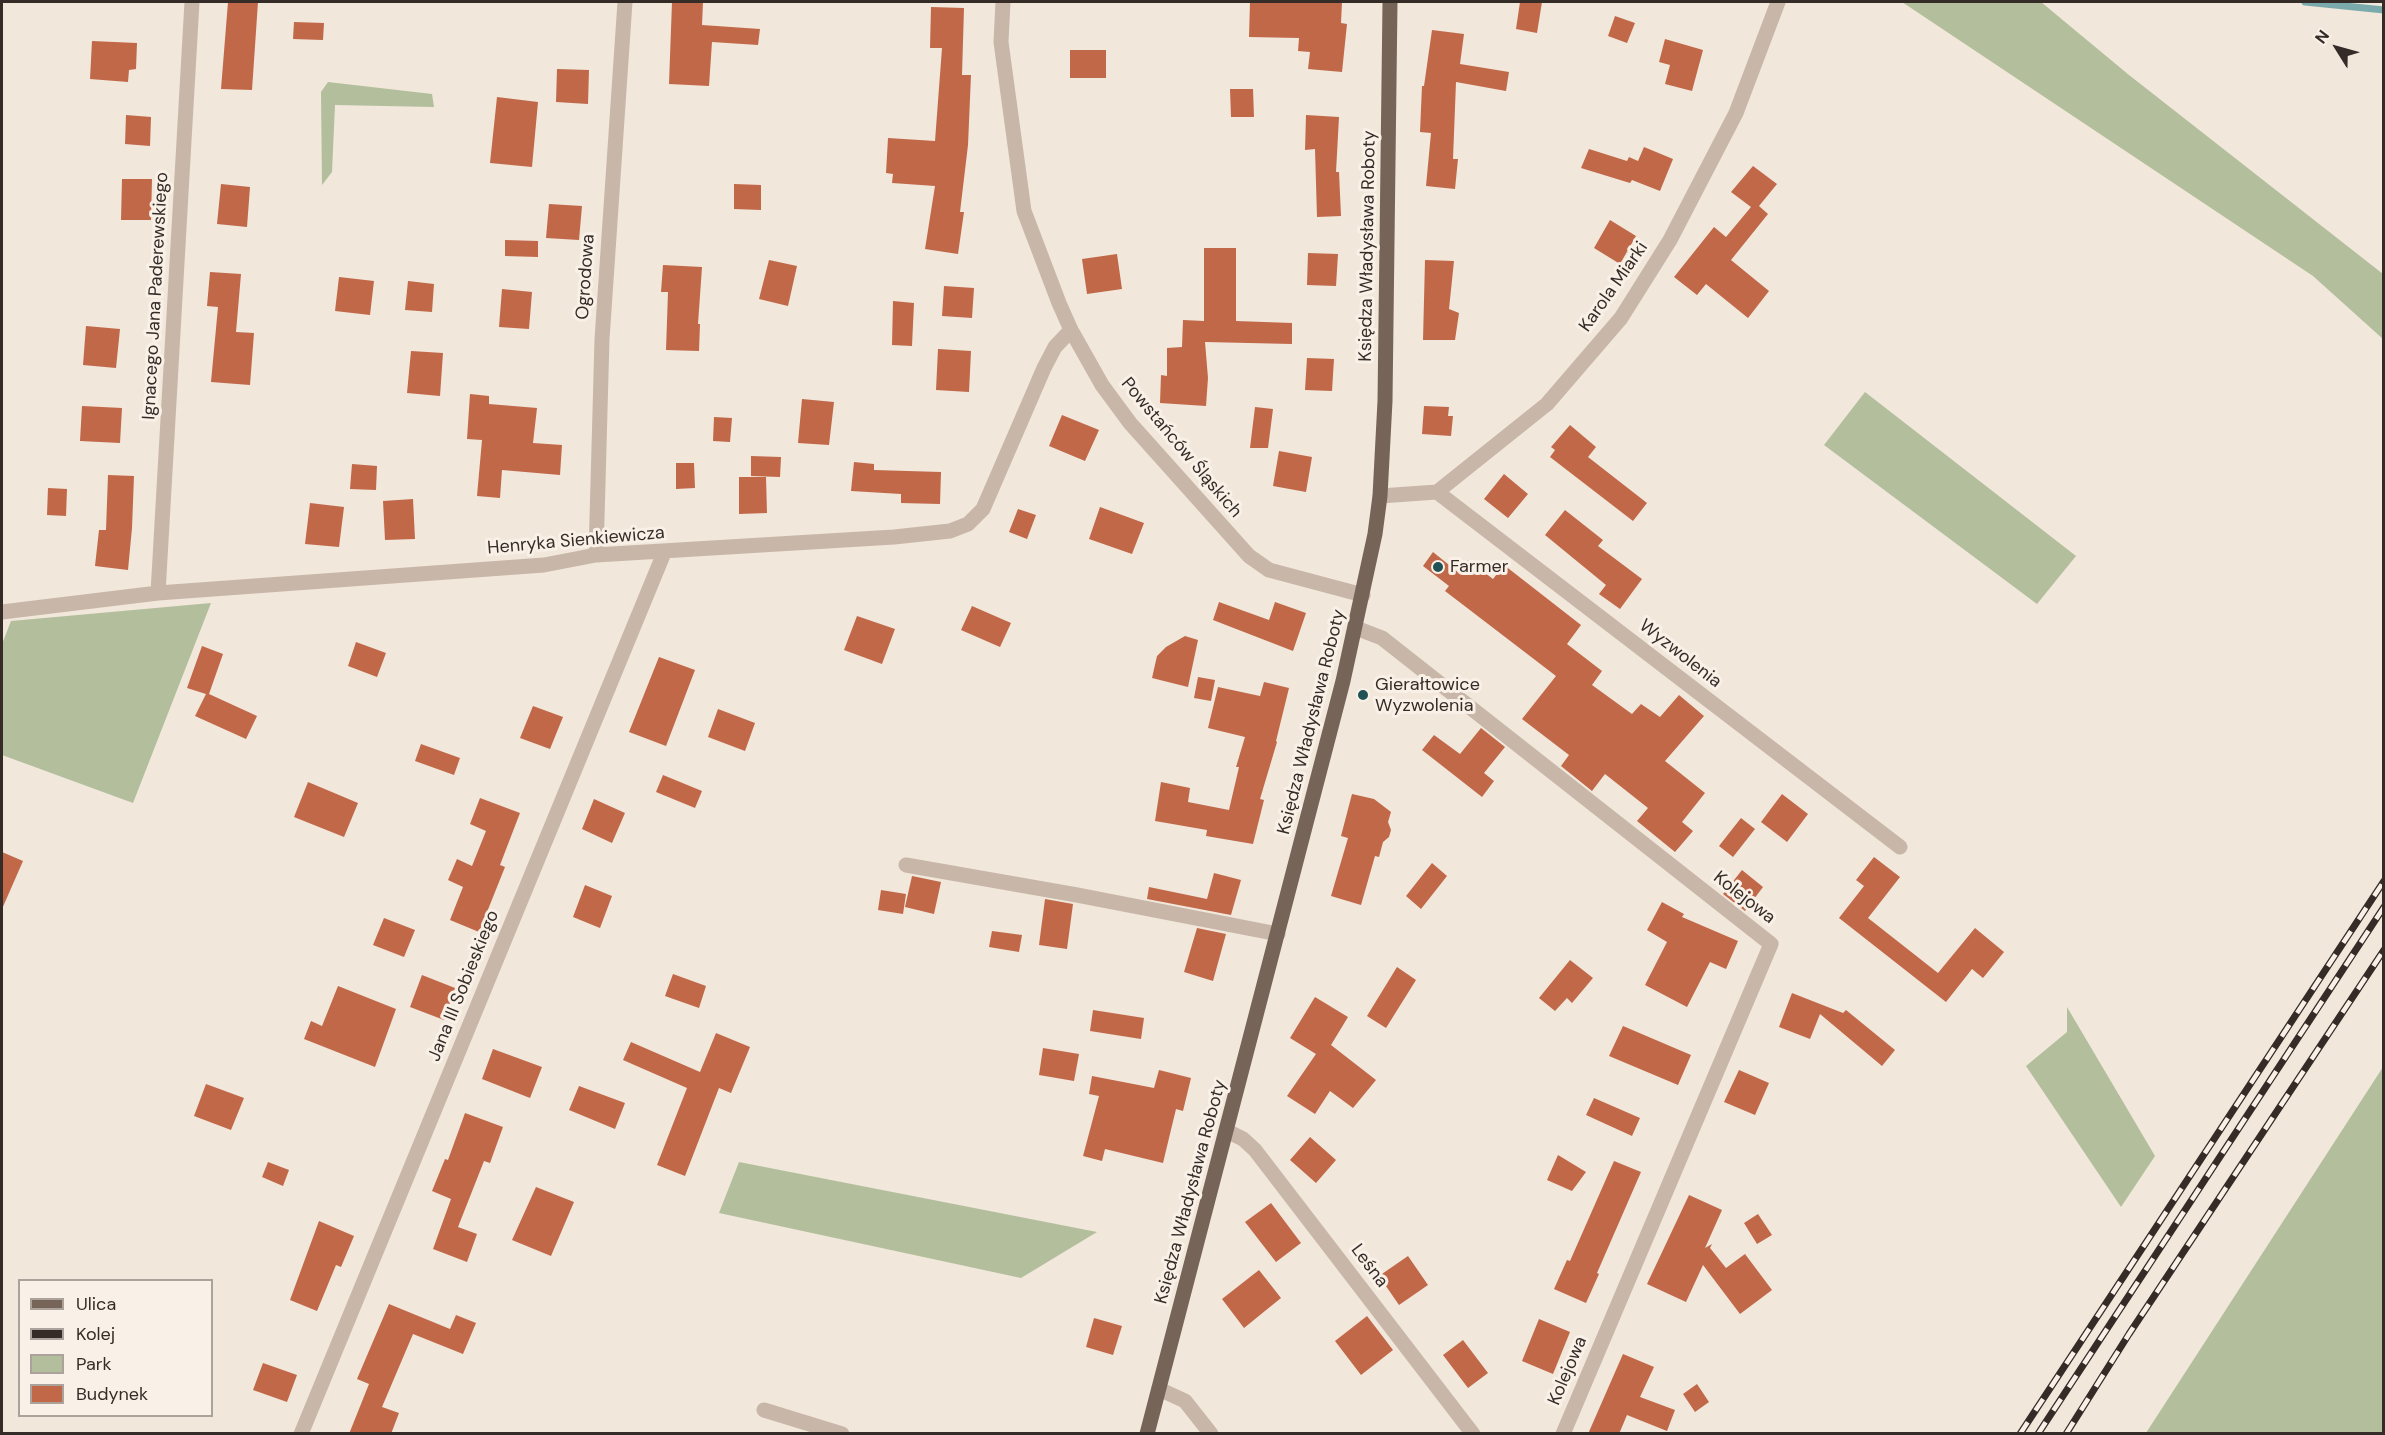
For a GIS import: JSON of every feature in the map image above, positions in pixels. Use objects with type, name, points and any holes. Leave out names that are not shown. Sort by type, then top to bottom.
[{"type":"main road","name":"Księdza Władysława Roboty","points":[[1147,1434],[1364,595],[1380,496],[1386,401],[1390,2]]},
{"type":"street","name":"Ignacego Jana Paderewskiego","points":[[158,593],[192,2]]},
{"type":"street","name":"Ogrodowa","points":[[596,555],[602,339],[625,2]]},
{"type":"street","name":"Powstańców Śląskich","points":[[1003,2],[1001,42],[1024,211],[1071,330],[1102,385],[1130,423],[1249,556],[1269,570],[1364,595]]},
{"type":"street","name":"Karola Miarki","points":[[1437,492],[1546,404],[1621,318],[1670,240],[1736,113],[1778,2]]},
{"type":"street","name":"Henryka Sienkiewicza","points":[[2,612],[158,593],[544,565],[596,555],[664,553],[936,534],[950,531],[968,524],[983,509],[1044,368],[1055,347],[1071,330]]},
{"type":"street","points":[[1380,496],[1437,492]]},
{"type":"street","name":"Wyzwolenia","points":[[1437,492],[1900,848]]},
{"type":"street","name":"Jana III Sobieskiego","points":[[301,1434],[664,553]]},
{"type":"street","name":"Kolejowa","points":[[1356,628],[1382,638],[1771,944],[1563,1434]]},
{"type":"street","points":[[906,865],[1087,896],[1278,934]]},
{"type":"street","name":"Leśna","points":[[1227,1131],[1243,1139],[1255,1150],[1473,1434]]},
{"type":"street","points":[[1159,1389],[1185,1401],[1210,1434]]},
{"type":"street","points":[[764,1410],[842,1434]]},
{"type":"green space","points":[[1902,2],[2041,2],[2129,75],[2383,274],[2383,339],[2313,276]]},
{"type":"green space","points":[[328,82],[432,94],[434,107],[335,105],[332,172],[322,185],[321,92]]},
{"type":"green space","points":[[1865,392],[2076,556],[2037,604],[1824,445]]},
{"type":"green space","points":[[211,603],[133,803],[2,755],[2,644],[11,621]]},
{"type":"green space","points":[[2067,1007],[2155,1156],[2121,1207],[2026,1066],[2067,1032]]},
{"type":"green space","points":[[2383,1067],[2383,1433],[2146,1433]]},
{"type":"green space","points":[[739,1162],[1097,1232],[1021,1278],[719,1213]]},
{"type":"building","points":[[228,2],[258,2],[252,90],[221,89]]},
{"type":"building","points":[[672,2],[703,2],[702,25],[760,29],[758,45],[712,42],[709,86],[669,84]]},
{"type":"building","points":[[1250,2],[1342,2],[1341,23],[1347,24],[1342,72],[1308,69],[1310,52],[1298,51],[1299,38],[1249,37]]},
{"type":"building","points":[[1520,2],[1542,2],[1537,33],[1516,29]]},
{"type":"building","points":[[931,7],[964,8],[962,75],[971,75],[968,145],[960,212],[964,212],[958,254],[925,249],[935,186],[892,183],[893,174],[886,173],[888,138],[935,141],[942,48],[930,48]]},
{"type":"building","points":[[1615,16],[1635,23],[1627,43],[1608,36]]},
{"type":"building","points":[[294,22],[324,23],[323,40],[293,39]]},
{"type":"building","points":[[1432,30],[1464,34],[1460,64],[1509,72],[1506,91],[1456,82],[1453,159],[1458,159],[1455,189],[1426,186],[1431,133],[1420,132],[1422,86],[1424,86]]},
{"type":"building","points":[[1665,39],[1703,50],[1692,91],[1665,84],[1670,65],[1659,62]]},
{"type":"building","points":[[92,41],[137,43],[136,69],[129,70],[128,82],[90,79]]},
{"type":"building","points":[[1070,50],[1106,50],[1106,78],[1070,78]]},
{"type":"building","points":[[557,69],[589,70],[588,104],[556,102]]},
{"type":"building","points":[[1230,89],[1253,89],[1254,117],[1231,117]]},
{"type":"building","points":[[497,97],[538,102],[532,167],[490,163]]},
{"type":"building","points":[[126,115],[151,117],[150,146],[125,144]]},
{"type":"building","points":[[1306,115],[1339,117],[1336,172],[1339,172],[1341,216],[1317,217],[1315,149],[1305,150]]},
{"type":"building","points":[[1644,147],[1673,159],[1660,191],[1632,180],[1630,183],[1581,168],[1589,149],[1627,161],[1629,157],[1638,161]]},
{"type":"building","points":[[1753,166],[1777,184],[1759,206],[1768,214],[1731,260],[1769,291],[1748,318],[1706,284],[1697,295],[1674,277],[1714,227],[1726,237],[1751,207],[1731,192]]},
{"type":"building","points":[[122,179],[152,179],[151,220],[121,220]]},
{"type":"building","points":[[221,184],[250,187],[247,227],[217,224]]},
{"type":"building","points":[[734,184],[761,185],[761,210],[734,209]]},
{"type":"building","points":[[549,204],[582,206],[579,240],[546,238]]},
{"type":"building","points":[[1610,220],[1636,236],[1620,264],[1594,248]]},
{"type":"building","points":[[505,240],[538,241],[538,257],[505,256]]},
{"type":"building","points":[[1204,248],[1236,248],[1236,321],[1292,323],[1292,344],[1205,342],[1208,378],[1206,406],[1160,403],[1161,375],[1167,376],[1167,348],[1182,347],[1183,320],[1204,321]]},
{"type":"building","points":[[1308,253],[1338,254],[1336,286],[1307,285]]},
{"type":"building","points":[[1117,254],[1122,289],[1087,294],[1082,259]]},
{"type":"building","points":[[769,260],[797,266],[788,306],[759,299]]},
{"type":"building","points":[[1425,260],[1454,261],[1449,309],[1459,313],[1455,340],[1423,340]]},
{"type":"building","points":[[663,265],[702,267],[698,324],[700,324],[699,351],[666,350],[668,292],[661,292]]},
{"type":"building","points":[[210,272],[241,274],[236,332],[254,333],[250,385],[211,382],[218,307],[207,306]]},
{"type":"building","points":[[339,277],[374,281],[370,315],[335,311]]},
{"type":"building","points":[[408,281],[434,284],[432,312],[405,310]]},
{"type":"building","points":[[944,286],[974,288],[972,318],[942,316]]},
{"type":"building","points":[[502,289],[532,292],[529,329],[499,327]]},
{"type":"building","points":[[893,301],[914,303],[912,346],[892,345]]},
{"type":"building","points":[[86,326],[120,329],[116,368],[83,365]]},
{"type":"building","points":[[938,349],[971,351],[969,392],[936,390]]},
{"type":"building","points":[[411,351],[443,353],[440,396],[407,393]]},
{"type":"building","points":[[1307,358],[1334,359],[1332,391],[1305,390]]},
{"type":"building","points":[[470,394],[489,396],[489,404],[537,408],[533,443],[562,445],[560,475],[502,470],[500,498],[477,496],[482,440],[467,439]]},
{"type":"building","points":[[802,399],[834,402],[829,445],[798,443]]},
{"type":"building","points":[[82,406],[122,408],[120,443],[80,441]]},
{"type":"building","points":[[1424,406],[1449,407],[1448,416],[1453,416],[1451,436],[1422,434]]},
{"type":"building","points":[[1255,407],[1273,409],[1268,448],[1250,448]]},
{"type":"building","points":[[1062,415],[1099,430],[1085,461],[1049,446]]},
{"type":"building","points":[[714,417],[732,418],[730,442],[713,441]]},
{"type":"building","points":[[1570,425],[1596,447],[1588,457],[1647,503],[1633,521],[1550,457],[1555,450],[1551,447]]},
{"type":"building","points":[[1279,451],[1312,457],[1306,492],[1273,486]]},
{"type":"building","points":[[751,456],[781,457],[780,477],[751,476]]},
{"type":"building","points":[[854,462],[874,464],[874,470],[941,472],[940,504],[901,503],[901,494],[851,491]]},
{"type":"building","points":[[676,463],[694,463],[695,488],[676,489]]},
{"type":"building","points":[[352,464],[377,466],[376,490],[350,489]]},
{"type":"building","points":[[1504,474],[1528,494],[1508,518],[1484,499]]},
{"type":"building","points":[[108,475],[134,476],[128,570],[95,566],[99,530],[106,530]]},
{"type":"building","points":[[739,477],[766,477],[767,513],[739,514]]},
{"type":"building","points":[[48,488],[67,489],[66,516],[47,515]]},
{"type":"building","points":[[413,499],[415,539],[385,540],[383,501]]},
{"type":"building","points":[[310,503],[344,507],[339,547],[305,544]]},
{"type":"building","points":[[1100,507],[1144,523],[1132,554],[1089,539]]},
{"type":"building","points":[[1018,509],[1036,515],[1027,539],[1009,532]]},
{"type":"building","points":[[1565,510],[1603,540],[1598,546],[1642,579],[1620,609],[1599,594],[1606,585],[1545,535]]},
{"type":"building","points":[[1433,552],[1459,573],[1468,560],[1493,579],[1504,565],[1581,625],[1567,644],[1602,671],[1592,685],[1632,714],[1641,704],[1660,717],[1679,695],[1704,716],[1665,761],[1705,793],[1682,822],[1693,831],[1675,852],[1637,821],[1648,808],[1605,774],[1592,791],[1561,766],[1569,755],[1522,719],[1556,676],[1445,591],[1449,586],[1423,566]]},
{"type":"building","points":[[1219,602],[1269,620],[1275,602],[1306,613],[1293,651],[1213,620]]},
{"type":"building","points":[[972,606],[1011,623],[1000,647],[961,630]]},
{"type":"building","points":[[857,616],[895,629],[882,664],[844,650]]},
{"type":"building","points":[[1185,636],[1198,640],[1188,687],[1152,678],[1157,656],[1166,647]]},
{"type":"building","points":[[356,642],[386,653],[377,677],[348,666]]},
{"type":"building","points":[[202,646],[223,654],[209,694],[257,716],[246,739],[195,716],[206,694],[187,688]]},
{"type":"building","points":[[659,657],[695,670],[666,746],[629,732]]},
{"type":"building","points":[[1198,677],[1215,680],[1211,701],[1194,698]]},
{"type":"building","points":[[1264,682],[1289,688],[1277,742],[1260,799],[1264,800],[1253,844],[1206,836],[1207,830],[1155,821],[1161,782],[1190,788],[1188,802],[1229,810],[1239,767],[1236,767],[1245,737],[1208,728],[1218,687],[1260,696]]},
{"type":"building","points":[[533,706],[563,717],[550,749],[520,738]]},
{"type":"building","points":[[718,709],[755,723],[745,751],[708,737]]},
{"type":"building","points":[[1481,728],[1505,747],[1484,773],[1494,781],[1482,797],[1422,750],[1434,735],[1460,754]]},
{"type":"building","points":[[421,744],[460,758],[454,775],[415,761]]},
{"type":"building","points":[[663,775],[702,791],[695,808],[656,792]]},
{"type":"building","points":[[308,782],[358,803],[344,837],[294,817]]},
{"type":"building","points":[[1352,794],[1374,799],[1391,812],[1388,822],[1391,830],[1389,837],[1383,842],[1379,857],[1375,856],[1361,905],[1331,896],[1348,838],[1341,836]]},
{"type":"building","points":[[1782,794],[1808,814],[1787,842],[1761,822]]},
{"type":"building","points":[[480,798],[520,813],[500,865],[505,867],[479,932],[450,920],[463,887],[448,880],[457,859],[472,866],[486,831],[470,824]]},
{"type":"building","points":[[594,799],[625,813],[612,843],[582,829]]},
{"type":"building","points":[[1741,818],[1755,829],[1733,857],[1719,846]]},
{"type":"building","points":[[2,852],[23,861],[2,909]]},
{"type":"building","points":[[1874,857],[1900,877],[1868,918],[1938,973],[1975,928],[2004,952],[1983,978],[1972,969],[1946,1002],[1839,918],[1864,886],[1856,880]]},
{"type":"building","points":[[1432,863],[1447,876],[1421,909],[1406,896]]},
{"type":"building","points":[[1742,870],[1763,887],[1745,911],[1723,894]]},
{"type":"building","points":[[1214,873],[1241,880],[1231,915],[1147,899],[1149,887],[1207,899]]},
{"type":"building","points":[[912,876],[941,882],[934,914],[905,907]]},
{"type":"building","points":[[585,885],[612,896],[600,928],[573,917]]},
{"type":"building","points":[[881,890],[906,894],[903,914],[878,910]]},
{"type":"building","points":[[1045,899],[1073,904],[1067,949],[1039,945]]},
{"type":"building","points":[[1662,902],[1684,914],[1682,917],[1738,941],[1726,969],[1710,962],[1687,1007],[1645,985],[1667,942],[1647,930]]},
{"type":"building","points":[[384,918],[415,930],[404,957],[373,945]]},
{"type":"building","points":[[1197,928],[1226,934],[1213,981],[1184,972]]},
{"type":"building","points":[[992,931],[1022,935],[1019,952],[989,947]]},
{"type":"building","points":[[1570,960],[1593,978],[1572,1003],[1567,998],[1555,1011],[1539,998]]},
{"type":"building","points":[[1397,967],[1416,980],[1386,1028],[1367,1016]]},
{"type":"building","points":[[673,974],[706,986],[699,1008],[665,996]]},
{"type":"building","points":[[422,975],[455,988],[444,1020],[410,1007]]},
{"type":"building","points":[[338,986],[396,1009],[375,1067],[304,1039],[311,1021],[322,1026]]},
{"type":"building","points":[[1792,993],[1843,1013],[1846,1010],[1895,1050],[1882,1066],[1820,1014],[1810,1039],[1779,1027]]},
{"type":"building","points":[[1315,997],[1348,1017],[1331,1045],[1376,1080],[1353,1108],[1330,1091],[1315,1114],[1287,1096],[1316,1054],[1290,1038]]},
{"type":"building","points":[[1093,1010],[1144,1018],[1141,1039],[1090,1031]]},
{"type":"building","points":[[1623,1026],[1691,1055],[1678,1085],[1609,1056]]},
{"type":"building","points":[[716,1033],[750,1047],[731,1093],[719,1088],[685,1176],[657,1165],[687,1088],[623,1060],[631,1042],[700,1072]]},
{"type":"building","points":[[1043,1048],[1079,1054],[1074,1081],[1039,1075]]},
{"type":"building","points":[[493,1049],[542,1067],[530,1098],[482,1079]]},
{"type":"building","points":[[1159,1070],[1191,1078],[1183,1111],[1176,1109],[1163,1163],[1105,1149],[1102,1161],[1083,1156],[1099,1096],[1089,1094],[1092,1076],[1154,1088]]},
{"type":"building","points":[[1739,1070],[1769,1083],[1755,1115],[1724,1102]]},
{"type":"building","points":[[206,1084],[244,1098],[231,1130],[194,1116]]},
{"type":"building","points":[[579,1086],[625,1103],[615,1129],[569,1110]]},
{"type":"building","points":[[1594,1098],[1640,1118],[1632,1136],[1586,1115]]},
{"type":"building","points":[[465,1113],[503,1127],[490,1163],[484,1161],[458,1227],[477,1234],[467,1262],[433,1249],[451,1199],[432,1191],[445,1159],[448,1160]]},
{"type":"building","points":[[1310,1137],[1336,1160],[1316,1183],[1290,1160]]},
{"type":"building","points":[[1558,1155],[1586,1172],[1572,1191],[1547,1180]]},
{"type":"building","points":[[1614,1161],[1641,1172],[1586,1303],[1554,1289],[1567,1260],[1570,1261]]},
{"type":"building","points":[[268,1162],[289,1170],[283,1186],[262,1177]]},
{"type":"building","points":[[536,1187],[574,1202],[551,1256],[512,1240]]},
{"type":"building","points":[[1689,1195],[1722,1210],[1705,1248],[1712,1244],[1710,1248],[1726,1268],[1745,1254],[1772,1290],[1740,1314],[1703,1265],[1686,1302],[1647,1284]]},
{"type":"building","points":[[1271,1203],[1301,1243],[1276,1262],[1245,1222]]},
{"type":"building","points":[[1758,1214],[1772,1235],[1757,1244],[1744,1223]]},
{"type":"building","points":[[319,1221],[354,1236],[341,1267],[336,1265],[317,1311],[290,1300]]},
{"type":"building","points":[[1408,1256],[1428,1285],[1399,1305],[1379,1276]]},
{"type":"building","points":[[1259,1270],[1281,1298],[1244,1328],[1222,1299]]},
{"type":"building","points":[[389,1304],[450,1329],[456,1315],[476,1323],[463,1354],[413,1334],[382,1407],[399,1413],[391,1434],[349,1434],[369,1384],[357,1379]]},
{"type":"building","points":[[1367,1316],[1393,1350],[1361,1375],[1335,1341]]},
{"type":"building","points":[[1094,1318],[1122,1326],[1113,1355],[1086,1347]]},
{"type":"building","points":[[1539,1319],[1570,1332],[1553,1374],[1522,1361]]},
{"type":"building","points":[[1463,1340],[1488,1373],[1468,1388],[1443,1355]]},
{"type":"building","points":[[1623,1354],[1654,1367],[1640,1397],[1675,1410],[1667,1431],[1627,1415],[1619,1434],[1588,1434]]},
{"type":"building","points":[[263,1363],[297,1375],[287,1402],[253,1390]]},
{"type":"building","points":[[1697,1384],[1709,1402],[1695,1412],[1683,1394]]},
{"type":"waterway","points":[[2305,2],[2384,10]]},
{"type":"railway","points":[[2020,1434],[2384,881]]},
{"type":"railway","points":[[2038,1434],[2384,907]]},
{"type":"railway","points":[[2066,1434],[2129,1334],[2384,950]]},
{"type":"place","name":"Farmer","points":[[1438,567]]},
{"type":"place","name":"Gierałtowice Wyzwolenia","points":[[1363,695]]}]
